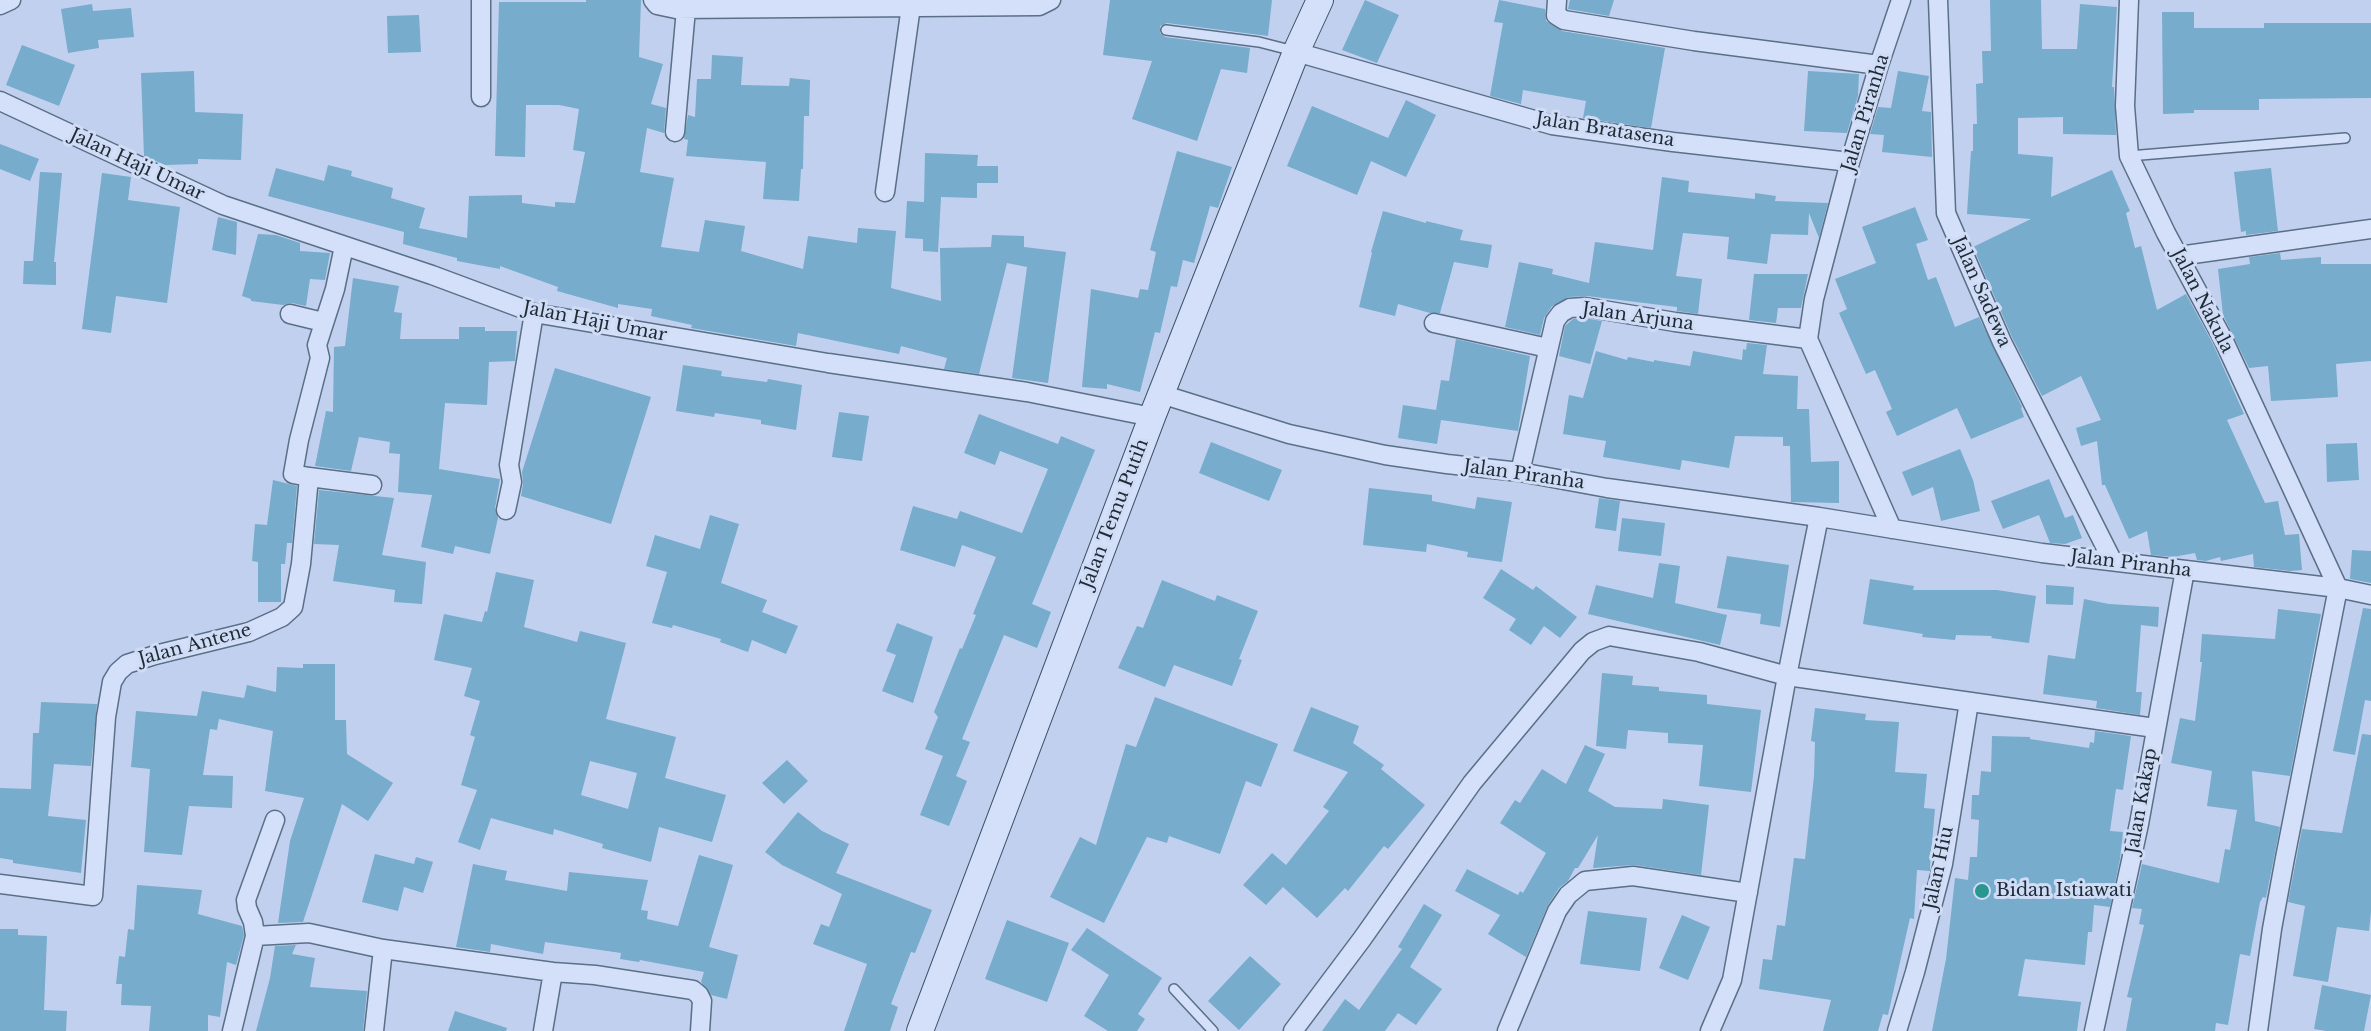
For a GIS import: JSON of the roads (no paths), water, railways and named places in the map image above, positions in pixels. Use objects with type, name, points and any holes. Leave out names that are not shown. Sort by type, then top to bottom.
[{"type":"street","points":[[0,5],[11,0]]},
{"type":"street","points":[[481,0],[481,97]]},
{"type":"street","points":[[652,0],[657,4],[686,9],[1040,6],[1051,0]]},
{"type":"street","name":"Jalan Temu Putih","points":[[920,1031],[1157,405],[1296,52],[1320,0]]},
{"type":"street","points":[[1557,0],[1556,15],[1564,20],[1694,41],[1879,64]]},
{"type":"street","name":"Jalan Piranha","points":[[1808,339],[1814,299],[1850,162],[1901,0]]},
{"type":"street","name":"Jalan Sadewa","points":[[1938,0],[1946,213],[2002,342],[2112,560]]},
{"type":"street","name":"Jalan Nakula","points":[[2129,0],[2125,106],[2129,156],[2223,339],[2338,588]]},
{"type":"street","points":[[885,192],[911,6]]},
{"type":"street","points":[[675,132],[686,9]]},
{"type":"street","name":"Jalan Bratasena","points":[[1296,52],[1552,125],[1673,142],[1850,162]]},
{"type":"street","name":"Jalan Haji Umar","points":[[0,101],[223,205],[432,275],[534,312],[828,363],[1027,392],[1157,405]]},
{"type":"street","points":[[2179,256],[2371,229]]},
{"type":"street","points":[[344,246],[335,289],[317,345],[320,358],[298,440],[293,474],[372,485]]},
{"type":"street","name":"Jalan Arjuna","points":[[1520,472],[1555,321],[1560,313],[1570,308],[1585,308],[1808,339]]},
{"type":"street","points":[[506,510],[513,482],[509,465],[534,312]]},
{"type":"street","points":[[290,314],[323,322]]},
{"type":"street","points":[[1434,323],[1548,348]]},
{"type":"street","points":[[1808,339],[1892,529]]},
{"type":"street","name":"Jalan Piranha","points":[[1157,405],[1374,453],[1520,472],[1607,488],[2042,553],[2338,588],[2371,595]]},
{"type":"street","name":"Jalan Antene","points":[[0,884],[93,896],[105,732],[112,681],[127,664],[249,632],[282,617],[292,607],[301,564],[309,477]]},
{"type":"street","points":[[1710,1031],[1732,980],[1787,676],[1819,518]]},
{"type":"street","name":"Jalan Kakap","points":[[2094,1031],[2139,824],[2185,570]]},
{"type":"street","points":[[2258,1031],[2284,858],[2338,588]]},
{"type":"street","points":[[1293,1031],[1362,939],[1472,783],[1582,651],[1593,642],[1610,636],[1699,652],[1787,676],[2155,728]]},
{"type":"street","name":"Jalan Hiu","points":[[1897,1031],[1915,972],[1942,864],[1969,702]]},
{"type":"street","points":[[232,1031],[255,936],[246,900],[275,820]]},
{"type":"street","points":[[1507,1031],[1557,911],[1568,895],[1585,881],[1633,876],[1748,892]]},
{"type":"street","points":[[255,936],[309,933],[383,949],[553,972],[595,975],[693,990],[702,1001],[700,1031]]},
{"type":"street","points":[[374,1031],[383,949]]},
{"type":"street","points":[[543,1031],[553,972]]},
{"type":"lane","points":[[1166,30],[1259,42],[1296,52]]},
{"type":"lane","points":[[2129,156],[2345,138]]},
{"type":"lane","points":[[1174,989],[1213,1031]]},
{"type":"place","name":"Bidan Istiawati","points":[[1982,891]]}]
